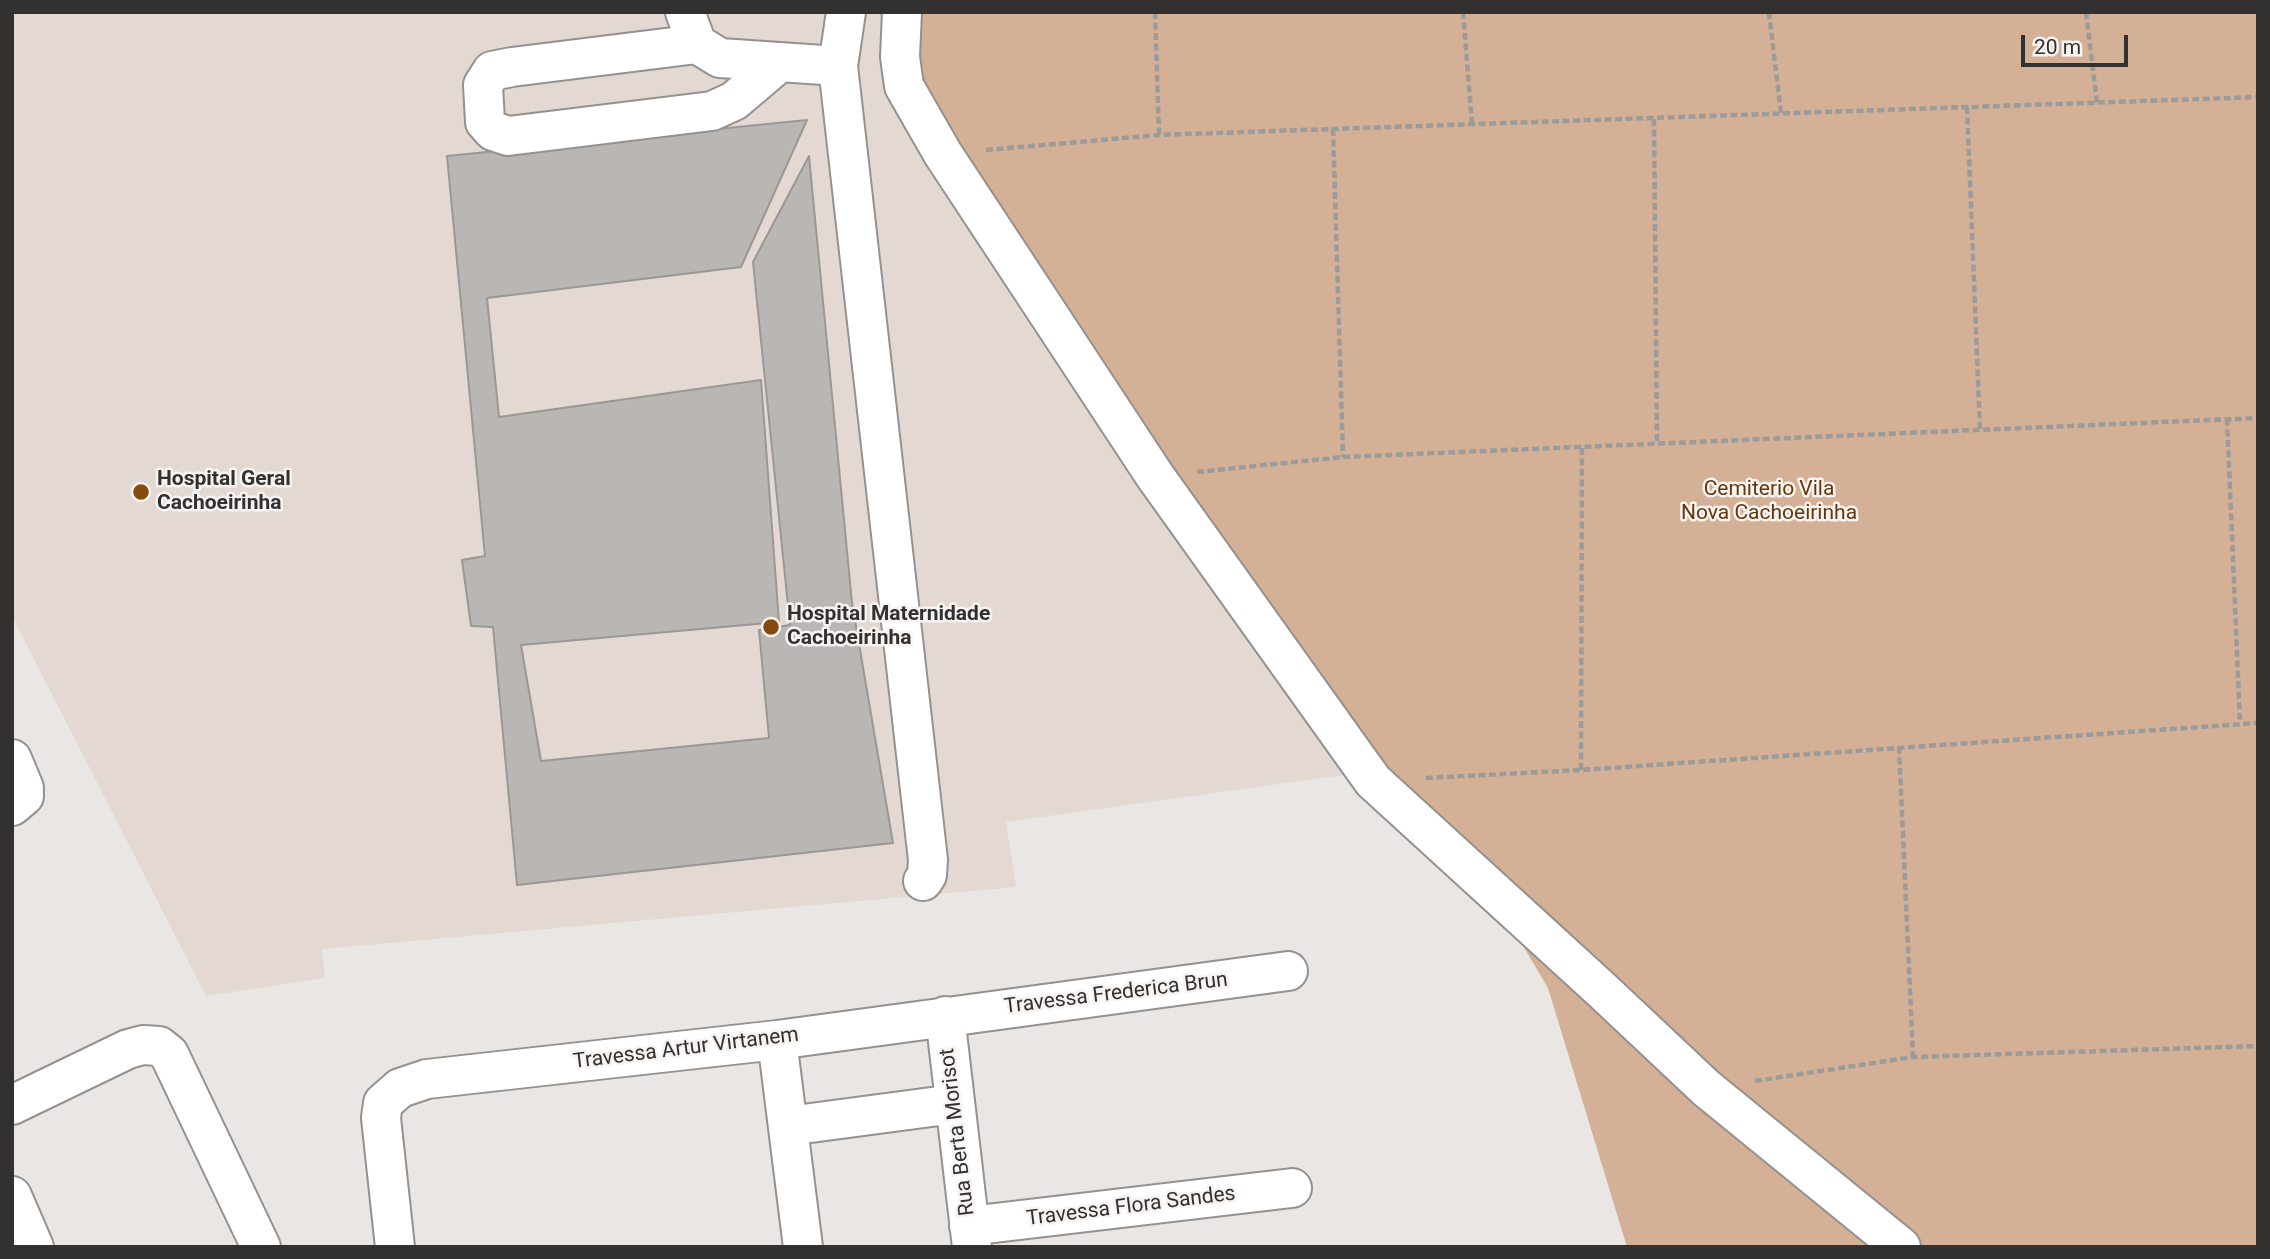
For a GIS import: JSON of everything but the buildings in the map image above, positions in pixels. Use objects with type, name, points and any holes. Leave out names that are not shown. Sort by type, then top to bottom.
[{"type":"street","points":[[846,12],[838,66],[928,860],[927,874],[923,881]]},
{"type":"street","points":[[902,12],[900,57],[904,86],[943,154],[1155,476],[1373,781],[1605,992],[1706,1088],[1901,1247]]},
{"type":"street","points":[[780,62],[734,101],[712,111],[508,136],[493,131],[485,122],[484,85],[492,72],[691,28],[720,58],[780,62],[838,66]]},
{"type":"street","points":[[12,759],[24,788],[24,796],[12,806]]},
{"type":"street","name":"Travessa Frederica Brun","points":[[945,1016],[1288,971]]},
{"type":"street","name":"Travessa Artur Virtanem","points":[[395,1247],[381,1118],[383,1103],[400,1088],[427,1079],[776,1040],[945,1016]]},
{"type":"street","name":"Rua Berta Morisot","points":[[945,1016],[971,1236]]},
{"type":"street","points":[[776,1040],[803,1247]]},
{"type":"street","points":[[12,1105],[128,1049],[143,1045],[159,1046],[169,1054],[261,1247]]},
{"type":"street","points":[[788,1126],[954,1104]]},
{"type":"street","name":"Travessa Flora Sandes","points":[[971,1236],[1292,1188]]},
{"type":"street","points":[[12,1196],[34,1247]]},
{"type":"path","points":[[1155,12],[1159,135]]},
{"type":"path","points":[[1463,12],[1472,124]]},
{"type":"path","points":[[1769,12],[1781,114]]},
{"type":"path","points":[[2086,12],[2097,103]]},
{"type":"path","points":[[943,154],[1159,135],[2258,97]]},
{"type":"path","points":[[1967,107],[1980,430]]},
{"type":"path","points":[[1654,118],[1657,443]]},
{"type":"path","points":[[1333,129],[1343,457]]},
{"type":"path","points":[[1155,476],[1343,457],[2258,418]]},
{"type":"path","points":[[2227,419],[2239,723]]},
{"type":"path","points":[[1581,447],[1581,770]]},
{"type":"path","points":[[1373,781],[1581,770],[2258,723]]},
{"type":"path","points":[[1899,747],[1913,1057]]},
{"type":"path","points":[[1706,1088],[1913,1057],[2258,1046]]},
{"type":"shaded area","name":"Hospital Maternidade Cachoeirinha","points":[[12,12],[886,12],[1358,773],[1006,822],[1016,887],[322,949],[325,978],[206,996],[12,616]]},
{"type":"green space","name":"Cemiterio Vila Nova Cachoeirinha","points":[[880,12],[2258,12],[2258,1247],[1627,1247],[1548,988],[1519,939],[1404,830],[900,102]]},
{"type":"place","name":"Hospital Geral Cachoeirinha","points":[[141,492]]},
{"type":"place","name":"Hospital Maternidade Cachoeirinha","points":[[771,627]]}]
